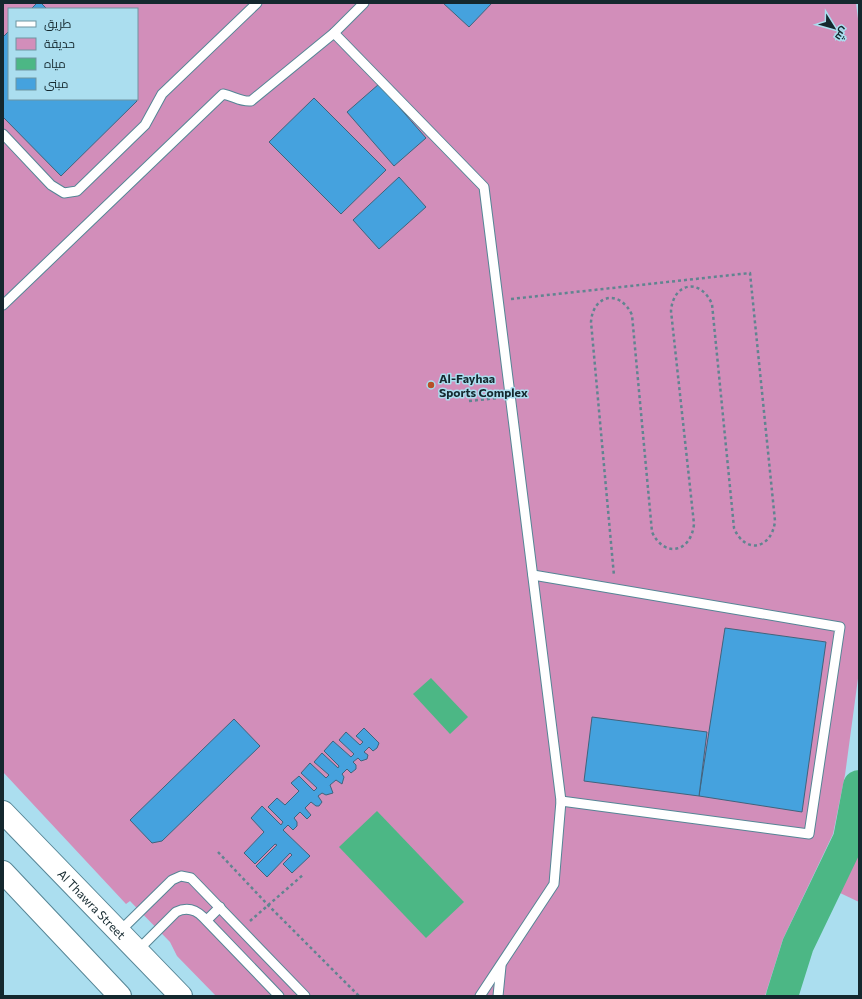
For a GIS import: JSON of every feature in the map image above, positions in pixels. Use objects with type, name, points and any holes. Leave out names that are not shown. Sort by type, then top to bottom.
[{"type":"main road","name":"Al Thawra Street","points":[[3,812],[181,996]]},
{"type":"main road","points":[[3,872],[120,996]]},
{"type":"lane","points":[[3,134],[51,185],[64,193],[77,191],[145,126],[162,94],[257,3]]},
{"type":"lane","points":[[3,305],[223,94],[232,96],[242,102],[251,101],[334,33],[364,3]]},
{"type":"lane","points":[[334,33],[484,187],[561,801],[554,884],[480,996]]},
{"type":"lane","points":[[533,575],[840,627],[809,834],[561,801]]},
{"type":"lane","points":[[118,932],[172,880],[181,876],[191,878],[305,996]]},
{"type":"lane","points":[[207,920],[220,907]]},
{"type":"lane","points":[[136,951],[176,912],[181,909],[193,910],[207,920],[279,996]]},
{"type":"lane","points":[[498,996],[501,964]]},
{"type":"path","points":[[498,301],[750,273],[775,521],[774,532],[768,541],[758,546],[747,545],[738,538],[734,528],[712,304],[708,294],[699,287],[688,286],[678,291],[672,300],[671,311],[694,524],[693,535],[686,544],[676,549],[666,548],[657,542],[652,532],[632,315],[627,305],[619,298],[608,298],[598,302],[592,311],[591,322],[615,589]]},
{"type":"path","points":[[469,401],[510,397]]},
{"type":"path","points":[[218,852],[268,905],[359,996]]},
{"type":"path","points":[[241,929],[304,874]]},
{"type":"green space","name":"Al-Fayhaa Sports Complex","points":[[3,3],[856,3],[859,27],[859,671],[845,775],[833,834],[783,939],[765,996],[216,996],[177,956],[170,942],[130,901],[126,904],[3,772]]},
{"type":"green space","points":[[859,850],[859,902],[838,892],[852,853]]},
{"type":"water","points":[[431,678],[468,717],[450,734],[413,694]]},
{"type":"water","points":[[377,811],[464,902],[426,938],[339,847]]},
{"type":"building","points":[[37,3],[41,3],[46,8],[32,8]]},
{"type":"building","points":[[443,3],[492,3],[469,27]]},
{"type":"building","points":[[8,32],[8,100],[137,101],[61,176],[3,117],[3,37]]},
{"type":"building","points":[[379,84],[426,138],[394,166],[347,112]]},
{"type":"building","points":[[314,98],[386,170],[341,214],[269,142]]},
{"type":"building","points":[[399,177],[426,207],[379,249],[353,220]]},
{"type":"building","points":[[725,628],[826,642],[802,812],[699,796]]},
{"type":"building","points":[[592,717],[707,732],[699,796],[584,781]]},
{"type":"building","points":[[234,719],[260,746],[162,841],[152,843],[130,820]]},
{"type":"building","points":[[364,728],[379,743],[377,748],[373,751],[369,747],[364,752],[368,755],[367,759],[361,761],[358,758],[353,762],[356,765],[356,769],[351,773],[347,769],[342,774],[344,777],[342,784],[336,780],[330,785],[333,793],[326,795],[322,793],[318,796],[322,802],[319,806],[316,806],[311,802],[305,808],[311,815],[307,819],[300,812],[294,818],[297,822],[297,826],[293,830],[288,825],[283,830],[310,856],[292,873],[283,864],[292,855],[290,853],[267,877],[256,866],[277,845],[275,844],[255,864],[244,853],[264,832],[251,818],[262,806],[281,825],[283,822],[268,807],[277,798],[285,805],[299,791],[291,783],[299,776],[314,791],[317,788],[301,773],[310,763],[326,778],[329,775],[314,762],[322,753],[338,768],[339,766],[324,751],[333,741],[351,757],[354,754],[339,740],[346,732],[360,745],[363,742],[356,736]]},
{"type":"waterway","points":[[782,996],[798,945],[849,839],[859,786]]},
{"type":"place","name":"Al-Fayhaa Sports Complex","points":[[431,385]]}]
